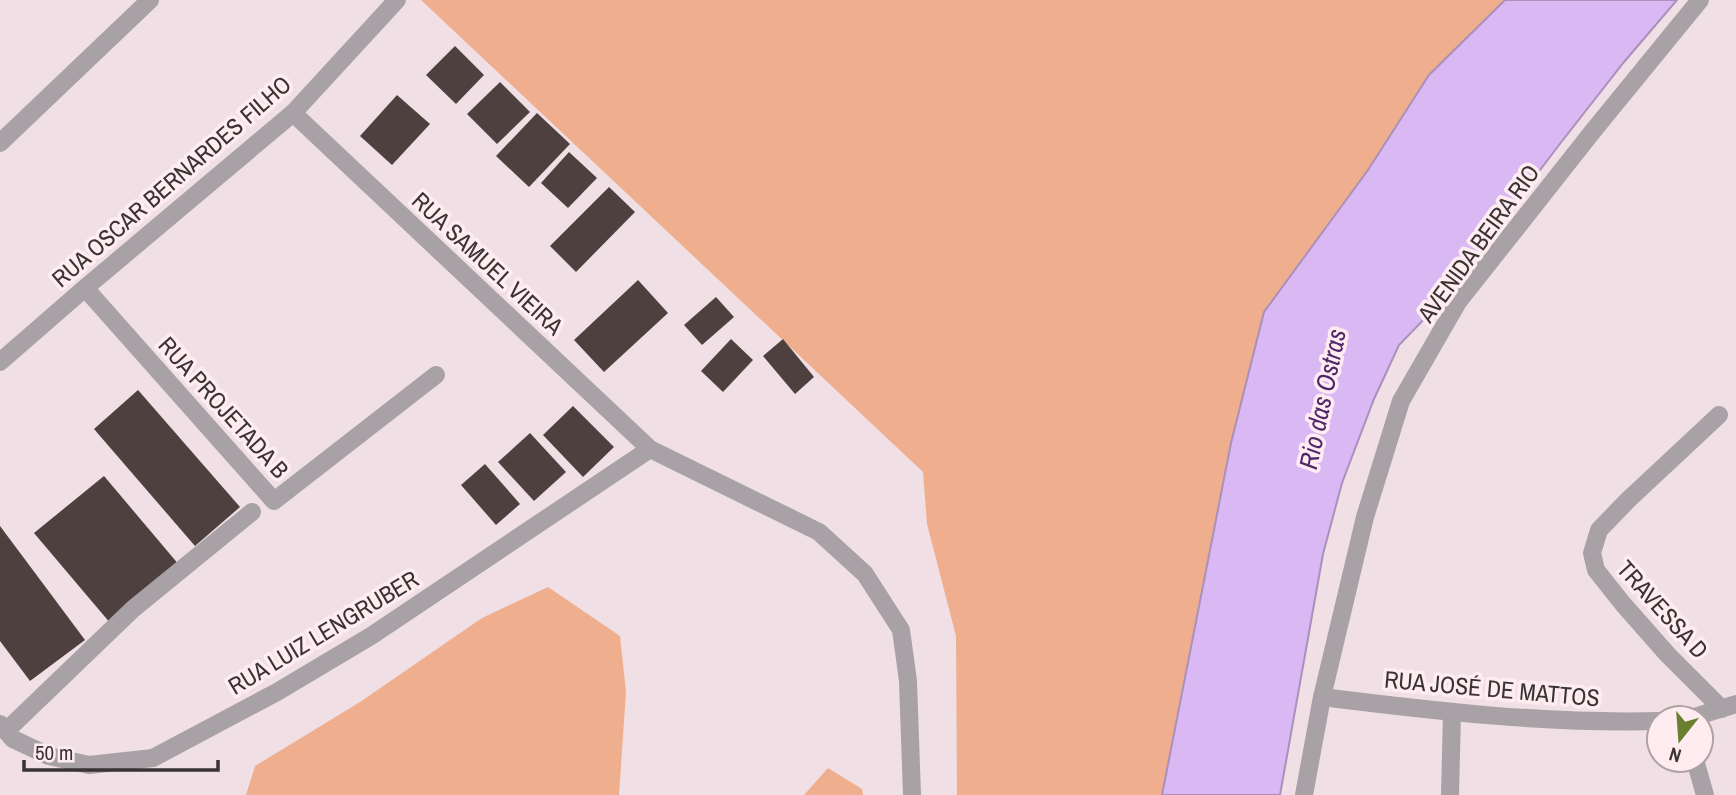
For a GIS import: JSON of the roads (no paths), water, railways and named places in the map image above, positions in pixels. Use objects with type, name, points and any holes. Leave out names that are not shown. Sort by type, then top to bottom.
[{"type":"street","points":[[0,143],[150,0]]},
{"type":"street","name":"RUA OSCAR BERNARDES FILHO","points":[[0,362],[293,113],[397,0]]},
{"type":"street","name":"AVENIDA BEIRA RIO","points":[[1304,795],[1322,697],[1365,517],[1401,401],[1458,302],[1592,131],[1700,0]]},
{"type":"street","name":"RUA SAMUEL VIEIRA","points":[[293,113],[650,449],[819,532],[865,574],[901,630],[908,681],[912,795]]},
{"type":"street","name":"RUA PROJETADA B","points":[[85,288],[274,501],[436,375]]},
{"type":"street","name":"TRAVESSA D","points":[[1719,415],[1599,530],[1592,553],[1596,570],[1668,655],[1729,706]]},
{"type":"street","name":"RUA LUIZ LENGRUBER","points":[[3,727],[13,738],[49,756],[89,765],[153,758],[277,692],[371,636],[650,449]]},
{"type":"street","points":[[3,727],[133,609],[252,512]]},
{"type":"street","name":"RUA JOSÉ DE MATTOS","points":[[1322,697],[1452,713],[1610,722],[1645,721]]},
{"type":"street","points":[[1450,795],[1452,713]]},
{"type":"street","points":[[1699,774],[1706,795]]},
{"type":"water","name":"Rio das Ostras","points":[[1505,0],[1677,0],[1559,145],[1487,240],[1459,283],[1399,345],[1374,399],[1342,483],[1323,554],[1280,795],[1162,795],[1231,443],[1264,312],[1368,170],[1429,75]]}]
